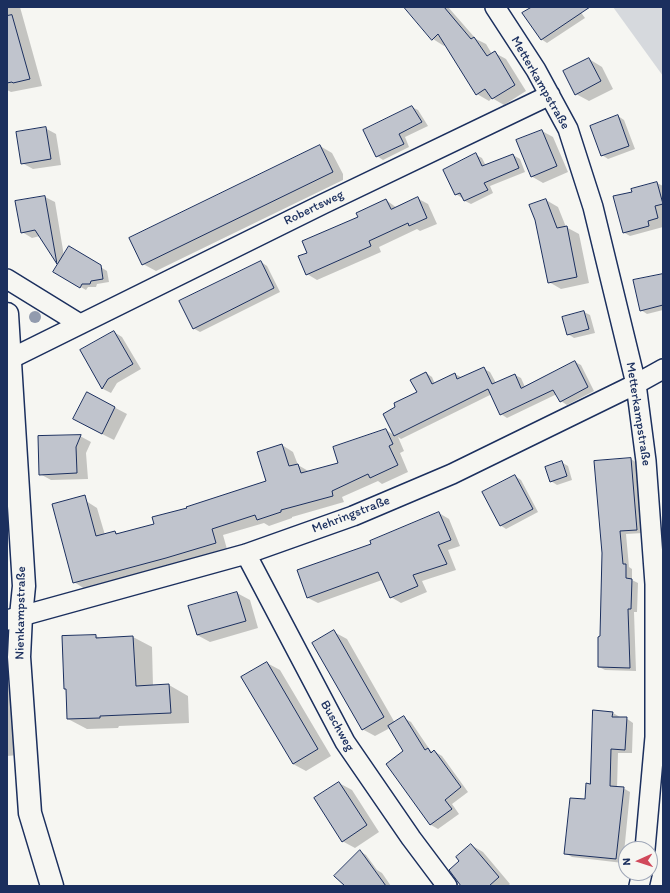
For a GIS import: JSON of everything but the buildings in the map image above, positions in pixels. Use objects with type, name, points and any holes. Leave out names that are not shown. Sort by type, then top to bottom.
[{"type":"street","name":"Metterkampstraße","points":[[495,7],[536,70],[568,129],[593,207],[636,384],[646,461],[655,584],[655,737],[646,841]]},
{"type":"street","name":"Robertsweg","points":[[10,359],[323,204],[550,95]]},
{"type":"street","points":[[7,278],[80,324]]},
{"type":"street","name":"Nienkampstraße","points":[[7,314],[24,586],[14,618],[20,657],[30,813],[52,886]]},
{"type":"street","name":"Mehringstraße","points":[[14,618],[246,554],[353,516],[452,474],[636,384],[663,369]]},
{"type":"street","name":"Buschweg","points":[[246,554],[345,742],[411,838],[447,886]]},
{"type":"shaded area","points":[[613,7],[663,7],[663,76]]}]
